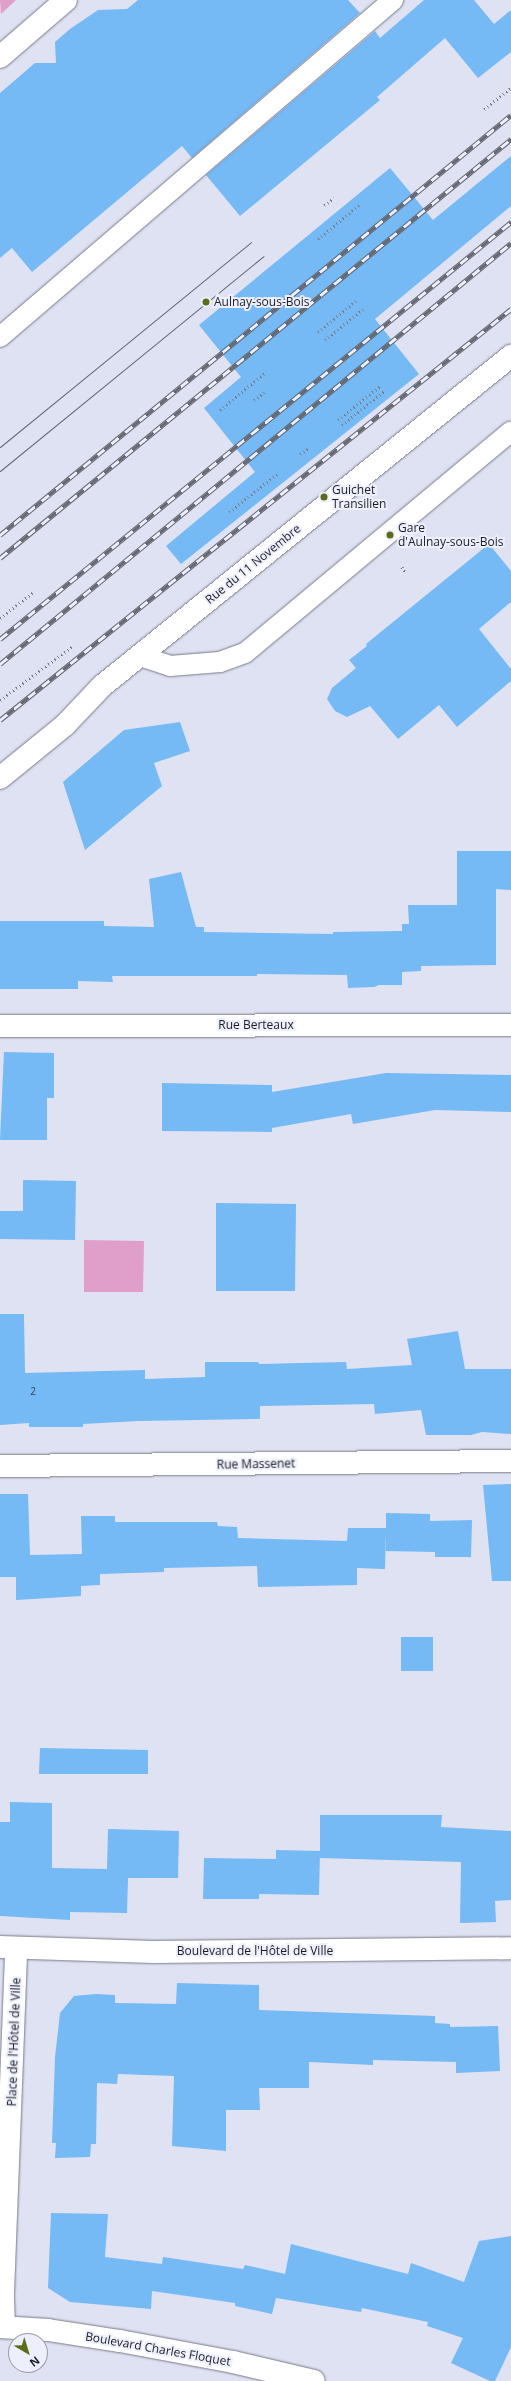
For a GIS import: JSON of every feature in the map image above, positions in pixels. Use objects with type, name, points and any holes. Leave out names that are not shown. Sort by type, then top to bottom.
[{"type":"street","points":[[0,57],[66,0]]},
{"type":"street","name":"Rue du 11 Novembre","points":[[0,778],[65,725],[102,686],[511,356]]},
{"type":"street","name":"Rue Berteaux","points":[[0,1026],[511,1025]]},
{"type":"street","name":"Rue Massenet","points":[[0,1466],[511,1461]]},
{"type":"street","name":"Boulevard de l'Hôtel de Ville","points":[[8,1948],[185,1952],[511,1948]]},
{"type":"street","name":"Place de l'Hôtel de Ville","points":[[2,2327],[8,1948]]},
{"type":"street","name":"Boulevard Charles Floquet","points":[[2,2327],[48,2330],[120,2341],[233,2362],[314,2381]]},
{"type":"lane","points":[[0,337],[393,0]]},
{"type":"lane","points":[[140,656],[170,666],[220,662],[245,654],[511,431]]},
{"type":"path","points":[[484,109],[511,88]]},
{"type":"path","points":[[324,205],[334,198]]},
{"type":"path","points":[[318,239],[359,204]]},
{"type":"path","points":[[318,332],[357,300]]},
{"type":"path","points":[[325,340],[364,309]]},
{"type":"path","points":[[220,410],[266,372]]},
{"type":"path","points":[[338,420],[380,386]]},
{"type":"path","points":[[342,425],[384,391]]},
{"type":"path","points":[[254,400],[264,392]]},
{"type":"path","points":[[300,454],[310,447]]},
{"type":"path","points":[[229,512],[277,474]]},
{"type":"path","points":[[402,567],[405,572]]},
{"type":"path","points":[[0,618],[32,593]]},
{"type":"path","points":[[0,700],[74,645]]},
{"type":"shaded area","points":[[0,0],[16,0],[1,14]]},
{"type":"shaded area","points":[[84,1240],[144,1241],[143,1292],[84,1292]]},
{"type":"building","points":[[138,0],[348,0],[360,13],[192,158],[182,146],[32,272],[12,248],[0,258],[0,93],[35,63],[56,63],[55,42],[70,29],[98,10],[127,9]]},
{"type":"building","points":[[424,0],[474,0],[494,24],[511,10],[511,52],[478,78],[445,38],[377,97],[380,100],[240,216],[206,175],[375,31],[380,38]]},
{"type":"building","points":[[511,156],[511,206],[375,319],[419,374],[181,564],[166,546],[255,472],[204,408],[241,377],[199,325],[390,168],[433,220]]},
{"type":"building","points":[[489,544],[511,571],[511,602],[479,629],[511,669],[511,681],[457,727],[439,705],[398,739],[370,706],[347,717],[335,711],[327,699],[332,688],[356,668],[349,660],[367,646],[366,644]]},
{"type":"building","points":[[180,722],[190,751],[154,763],[162,786],[85,850],[63,782],[124,730]]},
{"type":"building","points":[[457,851],[511,851],[511,890],[496,889],[496,965],[421,966],[421,971],[402,972],[402,985],[379,985],[374,987],[348,988],[347,975],[257,974],[257,976],[112,976],[113,982],[78,981],[78,989],[0,989],[0,921],[104,921],[104,926],[154,927],[149,879],[181,872],[196,927],[204,927],[204,932],[333,934],[333,932],[402,931],[402,924],[409,924],[408,905],[457,905]]},
{"type":"building","points":[[4,1052],[54,1053],[54,1098],[47,1098],[47,1140],[0,1140]]},
{"type":"building","points":[[386,1073],[511,1075],[511,1112],[435,1110],[353,1124],[351,1114],[272,1128],[272,1132],[162,1131],[162,1083],[272,1085],[272,1092]]},
{"type":"building","points":[[23,1180],[76,1181],[75,1240],[0,1239],[0,1211],[23,1211]]},
{"type":"building","points":[[216,1203],[296,1204],[295,1291],[216,1291]]},
{"type":"building","points":[[0,1314],[24,1314],[25,1373],[145,1370],[145,1379],[205,1377],[205,1362],[258,1362],[259,1364],[346,1362],[347,1369],[412,1365],[407,1339],[458,1331],[465,1369],[511,1369],[511,1434],[482,1432],[471,1435],[426,1435],[421,1410],[375,1414],[374,1404],[260,1406],[260,1419],[138,1421],[83,1424],[83,1427],[29,1427],[29,1423],[0,1425]]},
{"type":"building","points":[[511,1484],[511,1581],[492,1581],[483,1485]]},
{"type":"building","points":[[0,1494],[28,1494],[30,1555],[82,1554],[81,1516],[115,1516],[115,1522],[217,1522],[218,1526],[237,1527],[238,1538],[347,1541],[348,1528],[386,1528],[386,1513],[430,1514],[430,1521],[472,1520],[471,1557],[435,1557],[435,1552],[386,1551],[386,1531],[385,1569],[357,1568],[357,1585],[258,1587],[257,1566],[164,1568],[164,1572],[100,1574],[100,1585],[81,1586],[81,1596],[16,1600],[16,1577],[0,1577]]},
{"type":"building","points":[[401,1637],[433,1637],[433,1671],[401,1671]]},
{"type":"building","points":[[40,1748],[148,1750],[148,1774],[39,1774]]},
{"type":"building","points":[[10,1802],[52,1803],[52,1868],[107,1869],[108,1829],[179,1831],[178,1878],[128,1878],[127,1913],[70,1912],[70,1920],[0,1916],[0,1822],[10,1822]]},
{"type":"building","points":[[320,1815],[442,1815],[441,1827],[511,1831],[511,1900],[495,1901],[496,1922],[460,1923],[461,1862],[320,1858]]},
{"type":"building","points":[[276,1850],[320,1851],[319,1895],[259,1894],[259,1899],[203,1899],[204,1858],[276,1859]]},
{"type":"building","points":[[177,1983],[259,1985],[259,2010],[435,2016],[435,2023],[450,2024],[450,2027],[498,2026],[500,2071],[456,2073],[456,2062],[373,2060],[373,2065],[309,2062],[309,2088],[259,2088],[260,2110],[226,2110],[226,2151],[172,2146],[174,2076],[118,2074],[117,2084],[97,2083],[96,2144],[91,2144],[90,2157],[55,2158],[56,2143],[52,2143],[55,2057],[60,2013],[74,1996],[96,1994],[115,1995],[115,2003],[176,2004]]},
{"type":"building","points":[[51,2213],[108,2214],[105,2257],[162,2264],[163,2257],[243,2269],[245,2265],[285,2274],[291,2244],[408,2274],[411,2263],[464,2282],[479,2241],[511,2236],[511,2347],[495,2381],[490,2381],[451,2363],[463,2338],[427,2326],[428,2322],[362,2308],[361,2312],[276,2298],[272,2314],[235,2306],[235,2303],[152,2291],[151,2309],[70,2302],[48,2288]]},
{"type":"tram line","points":[[0,447],[251,242]]},
{"type":"tram line","points":[[0,471],[264,256]]},
{"type":"railway","points":[[0,535],[511,115]]},
{"type":"railway","points":[[0,558],[511,139]]},
{"type":"railway","points":[[0,639],[511,222]]},
{"type":"railway","points":[[0,664],[511,243]]},
{"type":"railway","points":[[0,720],[511,309]]},
{"type":"place","name":"Aulnay-sous-Bois","points":[[206,302]]},
{"type":"place","name":"Guichet Transilien","points":[[324,497]]},
{"type":"place","name":"Gare d'Aulnay-sous-Bois","points":[[390,535]]}]
